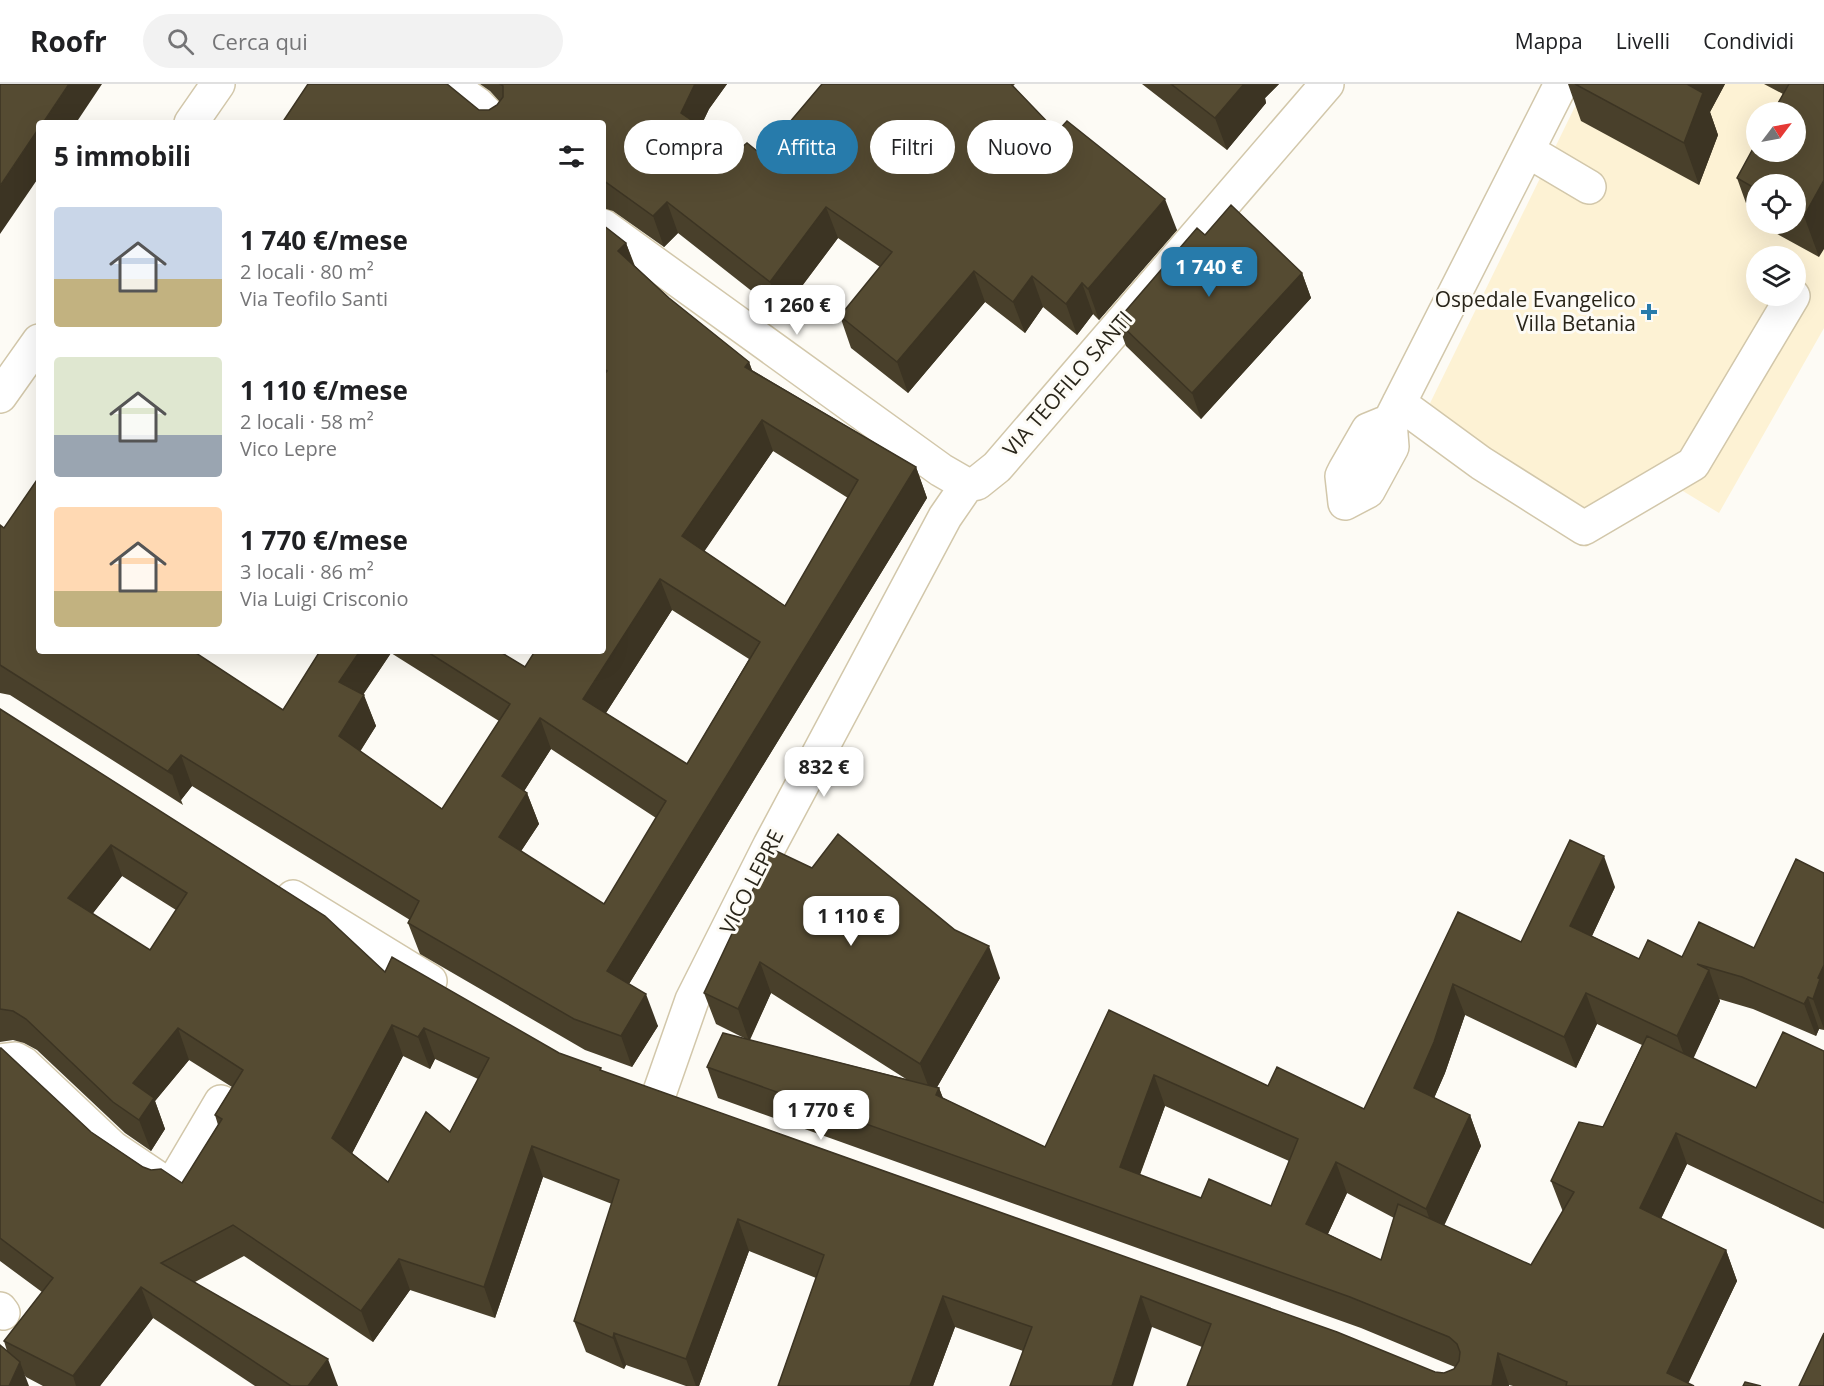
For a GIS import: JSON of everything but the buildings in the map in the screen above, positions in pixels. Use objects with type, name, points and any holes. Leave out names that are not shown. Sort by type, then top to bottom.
[{"type":"street","points":[[193,120],[218,84]]},
{"type":"street","points":[[449,84],[477,104],[493,120]]},
{"type":"street","name":"VIA TEOFILO SANTI","points":[[968,485],[977,483],[997,466],[1327,84]]},
{"type":"street","points":[[1561,84],[1395,412],[1584,528],[1693,464],[1787,306]]},
{"type":"street","points":[[1528,150],[1589,187]]},
{"type":"street","points":[[606,228],[931,464],[968,485]]},
{"type":"street","points":[[0,396],[36,344]]},
{"type":"street","name":"VICO LEPRE","points":[[658,1098],[692,1000],[770,845],[945,517],[968,485]]},
{"type":"street","points":[[269,882],[458,998]]},
{"type":"street","points":[[0,1061],[15,1059],[24,1064],[112,1148],[165,1183],[175,1179],[221,1102]]},
{"type":"street","points":[[627,1086],[692,1110]]},
{"type":"shaded area","name":"Ospedale Evangelico Villa Betania","points":[[1586,84],[1824,84],[1824,328],[1719,513],[1678,488],[1586,547],[1414,436]]},
{"type":"place","name":"Ospedale Evangelico Villa Betania","points":[[1649,312]]}]
